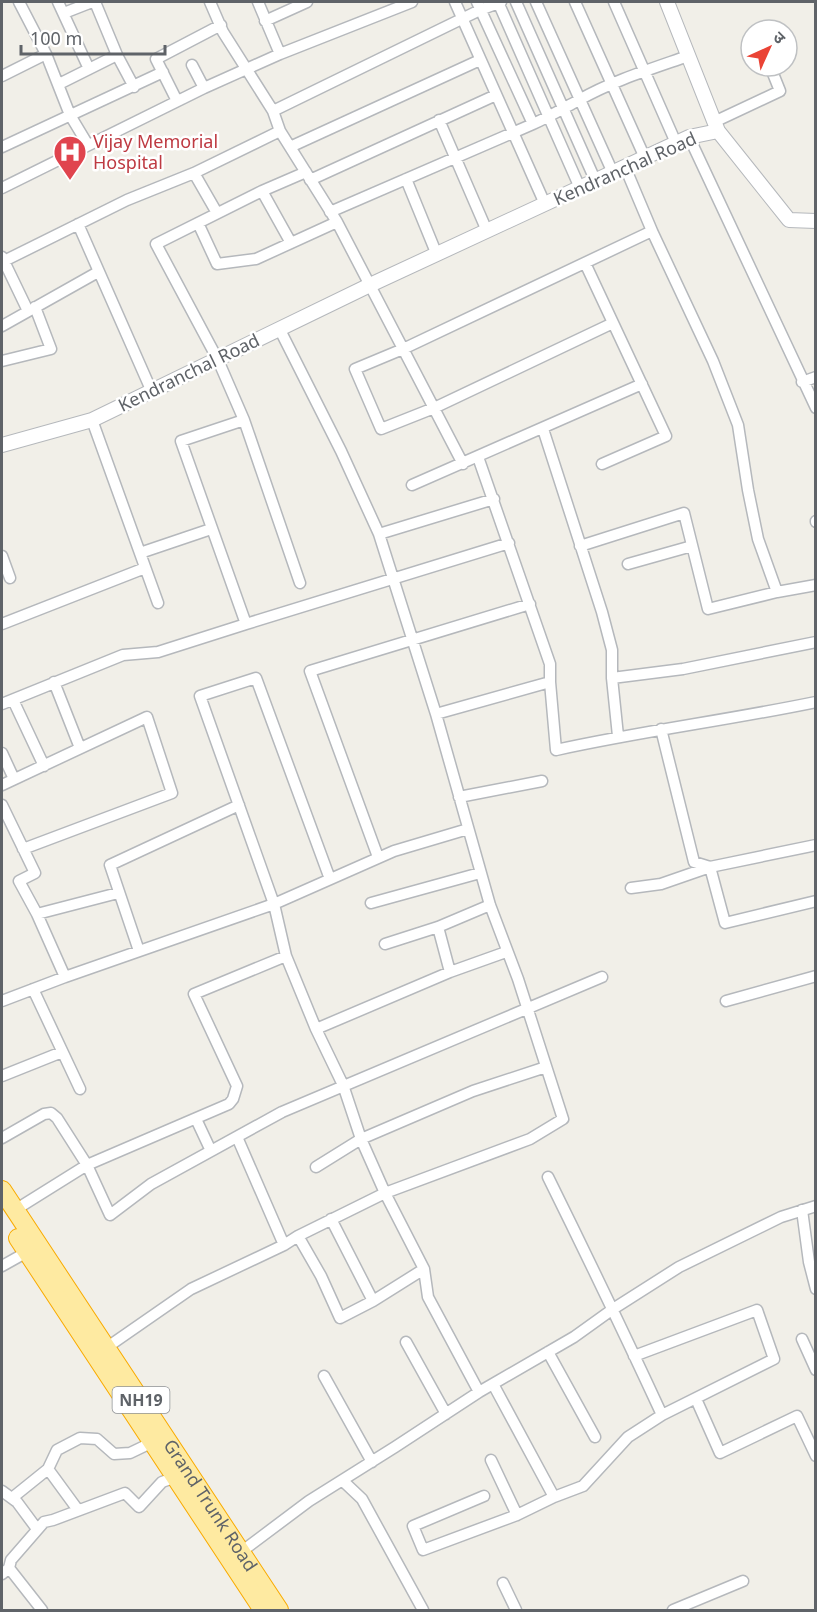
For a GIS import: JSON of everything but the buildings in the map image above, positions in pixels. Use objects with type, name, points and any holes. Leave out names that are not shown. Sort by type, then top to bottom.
[{"type":"highway","name":"Grand Trunk Road","points":[[2,1190],[8,1211],[27,1252],[158,1439],[241,1552],[279,1611]]},
{"type":"highway","name":"Grand Trunk Road","points":[[8,1211],[106,1348],[158,1439],[179,1483],[263,1611]]},
{"type":"street","points":[[20,2],[46,54],[70,115],[88,145]]},
{"type":"street","points":[[58,2],[89,69]]},
{"type":"street","points":[[64,13],[93,2],[134,87]]},
{"type":"street","points":[[210,2],[221,25],[273,111],[280,132],[333,217],[463,464]]},
{"type":"street","points":[[258,2],[280,54]]},
{"type":"street","points":[[265,21],[306,2]]},
{"type":"street","points":[[2,188],[204,88],[280,54],[412,2]]},
{"type":"street","points":[[455,2],[544,204]]},
{"type":"street","points":[[273,111],[464,19],[478,6],[499,2],[580,188]]},
{"type":"street","points":[[516,2],[596,182]]},
{"type":"street","points":[[536,2],[579,99],[652,231],[713,361],[738,425],[747,490],[754,520],[777,592]]},
{"type":"street","points":[[574,2],[645,158]]},
{"type":"street","points":[[614,2],[676,143]]},
{"type":"street","name":"Kendranchal Road","points":[[667,2],[716,126],[789,220],[816,221]]},
{"type":"street","points":[[478,6],[533,124]]},
{"type":"street","points":[[177,101],[156,58],[221,25]]},
{"type":"street","points":[[2,76],[46,54]]},
{"type":"street","points":[[59,84],[117,55]]},
{"type":"street","points":[[198,223],[217,264],[256,259],[291,243],[333,217],[406,179],[533,124],[563,110],[579,99],[644,71],[688,56]]},
{"type":"street","points":[[290,147],[480,60]]},
{"type":"street","points":[[192,65],[204,88]]},
{"type":"street","points":[[2,147],[163,72]]},
{"type":"street","points":[[716,126],[780,91],[775,78]]},
{"type":"street","points":[[300,583],[244,420],[218,360],[156,244],[262,191],[308,176],[496,95]]},
{"type":"street","points":[[439,120],[488,231]]},
{"type":"street","name":"Kendranchal Road","points":[[2,445],[92,420],[370,285],[716,126]]},
{"type":"street","points":[[2,361],[51,349],[32,309],[2,260],[127,200],[194,173],[280,132]]},
{"type":"street","points":[[689,137],[816,408]]},
{"type":"street","points":[[194,173],[217,213]]},
{"type":"street","points":[[406,179],[437,255]]},
{"type":"street","points":[[262,191],[291,243]]},
{"type":"street","points":[[78,224],[152,392]]},
{"type":"street","points":[[614,323],[434,408],[381,429],[355,369],[403,349],[652,231]]},
{"type":"street","points":[[585,263],[666,436],[602,464]]},
{"type":"street","points":[[2,326],[98,272]]},
{"type":"street","points":[[106,1348],[191,1289],[284,1245],[385,1193],[530,1139],[563,1119],[518,979],[490,905],[436,714],[379,534],[341,451],[280,330]]},
{"type":"street","points":[[802,382],[816,376]]},
{"type":"street","points":[[412,485],[642,384]]},
{"type":"street","points":[[92,420],[158,603]]},
{"type":"street","points":[[244,420],[181,441],[246,624]]},
{"type":"street","points":[[543,429],[564,490],[612,650],[612,678],[618,736]]},
{"type":"street","points":[[478,457],[550,664],[556,750],[618,736],[746,716],[816,702]]},
{"type":"street","points":[[379,534],[494,498]]},
{"type":"street","points":[[580,546],[684,513],[708,609],[816,585]]},
{"type":"street","points":[[140,553],[211,529]]},
{"type":"street","points":[[2,704],[123,655],[158,652],[509,543]]},
{"type":"street","points":[[628,564],[692,546]]},
{"type":"street","points":[[2,556],[10,578]]},
{"type":"street","points":[[2,624],[145,568]]},
{"type":"street","points":[[378,857],[310,671],[530,604]]},
{"type":"street","points":[[612,678],[683,669],[816,642]]},
{"type":"street","points":[[330,879],[256,678],[200,696],[274,904],[286,956],[316,1029],[343,1085],[361,1139],[423,1269],[428,1297],[479,1392]]},
{"type":"street","points":[[54,682],[80,748]]},
{"type":"street","points":[[436,714],[550,682]]},
{"type":"street","points":[[13,700],[44,766]]},
{"type":"street","points":[[2,785],[147,717],[172,793],[23,849]]},
{"type":"street","points":[[661,729],[694,862],[710,867]]},
{"type":"street","points":[[2,753],[14,779]]},
{"type":"street","points":[[459,797],[542,781]]},
{"type":"street","points":[[2,805],[35,873],[19,881],[37,914],[65,977]]},
{"type":"street","points":[[139,951],[110,865],[239,805]]},
{"type":"street","points":[[2,1001],[274,904],[378,857],[468,829]]},
{"type":"street","points":[[632,888],[661,884],[710,867],[816,845]]},
{"type":"street","points":[[710,867],[725,923],[816,901]]},
{"type":"street","points":[[371,903],[480,873]]},
{"type":"street","points":[[37,914],[118,893]]},
{"type":"street","points":[[385,944],[438,927],[490,905]]},
{"type":"street","points":[[438,927],[450,972]]},
{"type":"street","points":[[316,1029],[450,972],[506,952]]},
{"type":"street","points":[[8,1211],[87,1166],[229,1104],[233,1100],[237,1086],[194,994],[286,956]]},
{"type":"street","points":[[726,1001],[816,976]]},
{"type":"street","points":[[2,1138],[44,1114],[51,1113],[57,1118],[87,1166],[110,1215],[151,1184],[282,1112],[602,977]]},
{"type":"street","points":[[33,989],[80,1089]]},
{"type":"street","points":[[2,1076],[62,1052]]},
{"type":"street","points":[[316,1167],[361,1139],[473,1091],[546,1066]]},
{"type":"street","points":[[196,1119],[211,1151]]},
{"type":"street","points":[[237,1137],[284,1245]]},
{"type":"street","points":[[548,1177],[662,1415]]},
{"type":"street","points":[[241,1552],[309,1501],[479,1392],[574,1337],[679,1267],[781,1217],[816,1206]]},
{"type":"street","points":[[802,1210],[809,1262],[816,1289]]},
{"type":"street","points":[[331,1219],[372,1301]]},
{"type":"street","points":[[298,1236],[321,1276],[340,1318],[423,1269]]},
{"type":"street","points":[[2,1266],[27,1252]]},
{"type":"street","points":[[484,1496],[413,1526],[423,1550],[517,1515],[583,1486],[628,1437],[662,1415],[774,1359],[757,1310],[634,1356]]},
{"type":"street","points":[[802,1339],[816,1370]]},
{"type":"street","points":[[406,1342],[446,1414]]},
{"type":"street","points":[[548,1352],[595,1437]]},
{"type":"street","points":[[324,1376],[372,1462]]},
{"type":"street","points":[[493,1384],[554,1497]]},
{"type":"street","points":[[696,1399],[720,1453],[797,1416],[816,1456]]},
{"type":"street","points":[[12,1498],[48,1469],[57,1450],[80,1438],[97,1439],[114,1454],[130,1453],[158,1439]]},
{"type":"street","points":[[491,1460],[517,1515]]},
{"type":"street","points":[[48,1469],[78,1510]]},
{"type":"street","points":[[42,1611],[5,1571],[11,1560],[44,1522],[125,1493],[139,1507],[162,1482],[173,1478],[179,1483]]},
{"type":"street","points":[[343,1480],[362,1499],[423,1611]]},
{"type":"street","points":[[2,1491],[28,1515],[37,1529]]},
{"type":"street","points":[[673,1611],[743,1581]]},
{"type":"street","points":[[503,1583],[516,1611]]},
{"type":"place","name":"Vijay Memorial Hospital","points":[[70,181]]}]
